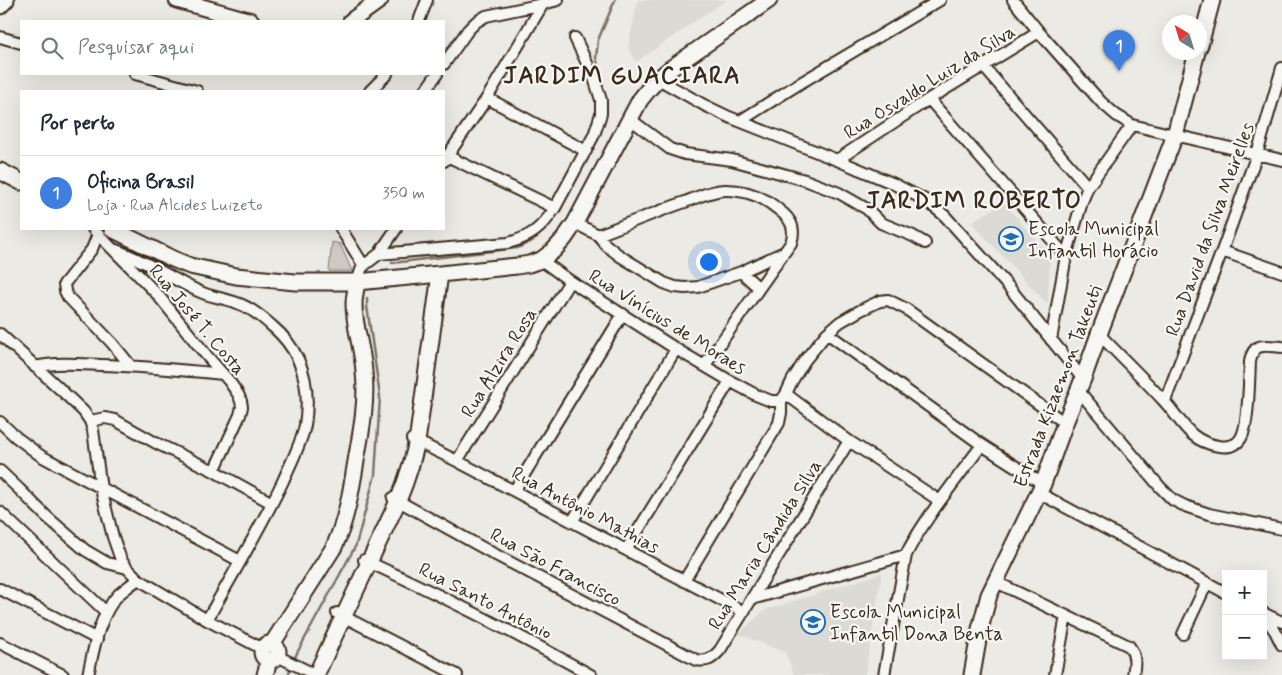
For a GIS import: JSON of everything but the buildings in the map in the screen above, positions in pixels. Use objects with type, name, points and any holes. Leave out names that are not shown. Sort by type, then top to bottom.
[{"type":"main road","points":[[0,6],[6,0]]},
{"type":"main road","points":[[177,0],[203,4],[248,20]]},
{"type":"main road","points":[[101,230],[204,270],[253,278],[295,282],[357,282],[436,275],[517,266],[541,260],[553,251],[576,223],[640,100],[658,79],[769,0]]},
{"type":"main road","points":[[1207,19],[1212,0]]},
{"type":"main road","points":[[352,20],[373,2]]},
{"type":"main road","name":"Estrada Kizaemon Takeuti","points":[[972,675],[986,604],[994,581],[1041,488],[1175,136],[1195,60]]},
{"type":"main road","points":[[0,171],[20,181]]},
{"type":"main road","points":[[309,672],[340,614],[395,499],[407,479],[413,458],[436,275]]},
{"type":"main road","points":[[265,675],[272,653],[306,589],[334,547],[346,514],[353,482],[365,401],[364,371],[354,305],[357,282]]},
{"type":"street","points":[[419,20],[427,0]]},
{"type":"street","points":[[445,63],[468,30],[486,16],[558,0]]},
{"type":"street","points":[[740,121],[940,0]]},
{"type":"street","points":[[1013,0],[1101,102],[1132,126],[1282,160]]},
{"type":"street","points":[[542,4],[487,98],[445,158],[555,208]]},
{"type":"street","name":"Rua Osvaldo Luiz da Silva","points":[[837,160],[929,99],[1039,32]]},
{"type":"street","points":[[0,37],[20,43]]},
{"type":"street","points":[[379,254],[508,243],[532,235],[540,228],[555,208],[586,152],[601,114],[601,100],[594,78],[575,38]]},
{"type":"street","points":[[983,66],[1088,187]]},
{"type":"street","name":"Rua David da Silva Meirelles","points":[[1165,401],[1257,154],[1282,68]]},
{"type":"street","points":[[139,75],[193,90]]},
{"type":"street","points":[[371,90],[386,75]]},
{"type":"street","points":[[426,90],[436,75]]},
{"type":"street","points":[[658,79],[704,105],[837,160],[911,192],[927,201],[965,238],[1008,286],[1051,340],[1080,385],[1160,487],[1173,500],[1209,514],[1282,528]]},
{"type":"street","points":[[487,98],[586,152]]},
{"type":"street","points":[[929,99],[1066,256]]},
{"type":"street","points":[[630,119],[670,149],[685,154],[732,160],[805,180],[839,193],[866,209],[881,223],[925,243]]},
{"type":"street","points":[[1051,340],[1066,256],[1074,225],[1088,187],[1132,126]]},
{"type":"street","points":[[598,235],[660,210],[724,190],[740,191],[754,195],[770,203],[790,221],[794,230],[791,243],[705,365]]},
{"type":"street","points":[[576,223],[598,235],[606,246],[620,256],[664,283],[675,287],[698,286],[742,272],[785,251]]},
{"type":"street","points":[[101,230],[92,249],[64,284],[65,291],[130,365]]},
{"type":"street","name":"Rua José T. Costa","points":[[101,230],[113,249],[157,294],[238,394],[242,407],[236,425],[214,471]]},
{"type":"street","points":[[342,230],[364,266]]},
{"type":"street","points":[[357,282],[360,270],[379,254],[395,230]]},
{"type":"street","points":[[113,249],[140,260],[209,296],[245,306],[272,326],[289,344],[302,369],[306,403],[304,426],[293,459],[272,503],[207,620]]},
{"type":"street","points":[[1222,251],[1282,272]]},
{"type":"street","name":"Rua Vinícius de Moraes","points":[[541,260],[570,281],[676,349],[756,395],[771,401],[783,398]]},
{"type":"street","points":[[742,272],[759,288]]},
{"type":"street","name":"Rua Alzira Rosa","points":[[457,461],[570,281]]},
{"type":"street","points":[[684,581],[779,423],[783,398],[805,360],[827,333],[840,322],[880,301],[888,300],[906,309],[1065,423]]},
{"type":"street","points":[[514,491],[623,314]]},
{"type":"street","points":[[827,333],[1041,488],[1222,591]]},
{"type":"street","points":[[0,334],[84,412],[90,421],[101,489],[117,549],[121,560],[127,568],[138,580],[207,620],[309,672]]},
{"type":"street","points":[[1099,334],[1165,401],[1192,435],[1214,446],[1236,444],[1243,434],[1251,355],[1254,350],[1260,346],[1282,348]]},
{"type":"street","points":[[572,522],[676,349]]},
{"type":"street","points":[[35,367],[62,363],[130,365],[223,374]]},
{"type":"street","points":[[626,550],[730,380]]},
{"type":"street","points":[[783,398],[940,501]]},
{"type":"street","points":[[90,421],[100,418],[115,420],[272,503]]},
{"type":"street","points":[[0,422],[41,456],[240,561]]},
{"type":"street","name":"Rua Antônio Mathias","points":[[414,440],[744,612]]},
{"type":"street","name":"Rua Maria Cândida Silva","points":[[704,661],[715,656],[720,650],[849,440]]},
{"type":"street","points":[[884,675],[906,555],[915,537],[982,445]]},
{"type":"street","points":[[0,472],[85,550],[107,563],[127,568]]},
{"type":"street","name":"Rua São Francisco","points":[[395,499],[494,554],[696,660],[704,661]]},
{"type":"street","points":[[0,512],[106,612]]},
{"type":"street","points":[[752,599],[906,555]]},
{"type":"street","name":"Rua Santo Antônio","points":[[366,561],[428,590],[591,675]]},
{"type":"street","points":[[88,675],[106,612],[119,595],[138,580]]},
{"type":"street","points":[[994,581],[1129,646],[1135,658],[1134,675]]},
{"type":"street","points":[[1184,634],[1207,583]]},
{"type":"street","points":[[0,589],[97,639]]},
{"type":"street","points":[[340,614],[457,675]]},
{"type":"street","points":[[1264,615],[1282,645]]},
{"type":"street","points":[[1265,615],[1282,622]]},
{"type":"street","points":[[1055,675],[1066,616]]},
{"type":"street","points":[[0,643],[63,675]]},
{"type":"shaded area","points":[[638,0],[726,0],[636,62],[628,47]]},
{"type":"shaded area","name":"Escola Municipal Infantil Horácio","points":[[1004,203],[1050,256],[1048,305],[971,222]]},
{"type":"shaded area","points":[[332,242],[340,244],[352,271],[329,271]]},
{"type":"shaded area","name":"Escola Municipal Infantil Dona Benta","points":[[882,573],[865,675],[794,675],[785,652],[738,634],[765,610]]},
{"type":"waterway","points":[[603,92],[601,74],[596,58],[598,40],[615,0]]},
{"type":"waterway","points":[[392,263],[517,248],[532,241],[542,232]]},
{"type":"waterway","points":[[293,662],[356,545],[375,475],[380,397],[367,298]]},
{"type":"waterway","points":[[288,675],[291,667]]},
{"type":"place","name":"Oficina Brasil","points":[[1119,71]]},
{"type":"place","name":"Escola Municipal Infantil Horácio","points":[[1011,239]]},
{"type":"place","name":"Escola Municipal Infantil Dona Benta","points":[[813,622]]},
{"type":"district","name":"JARDIM GUACIARA","points":[[622,75]]},
{"type":"district","name":"JARDIM ROBERTO","points":[[974,200]]}]
